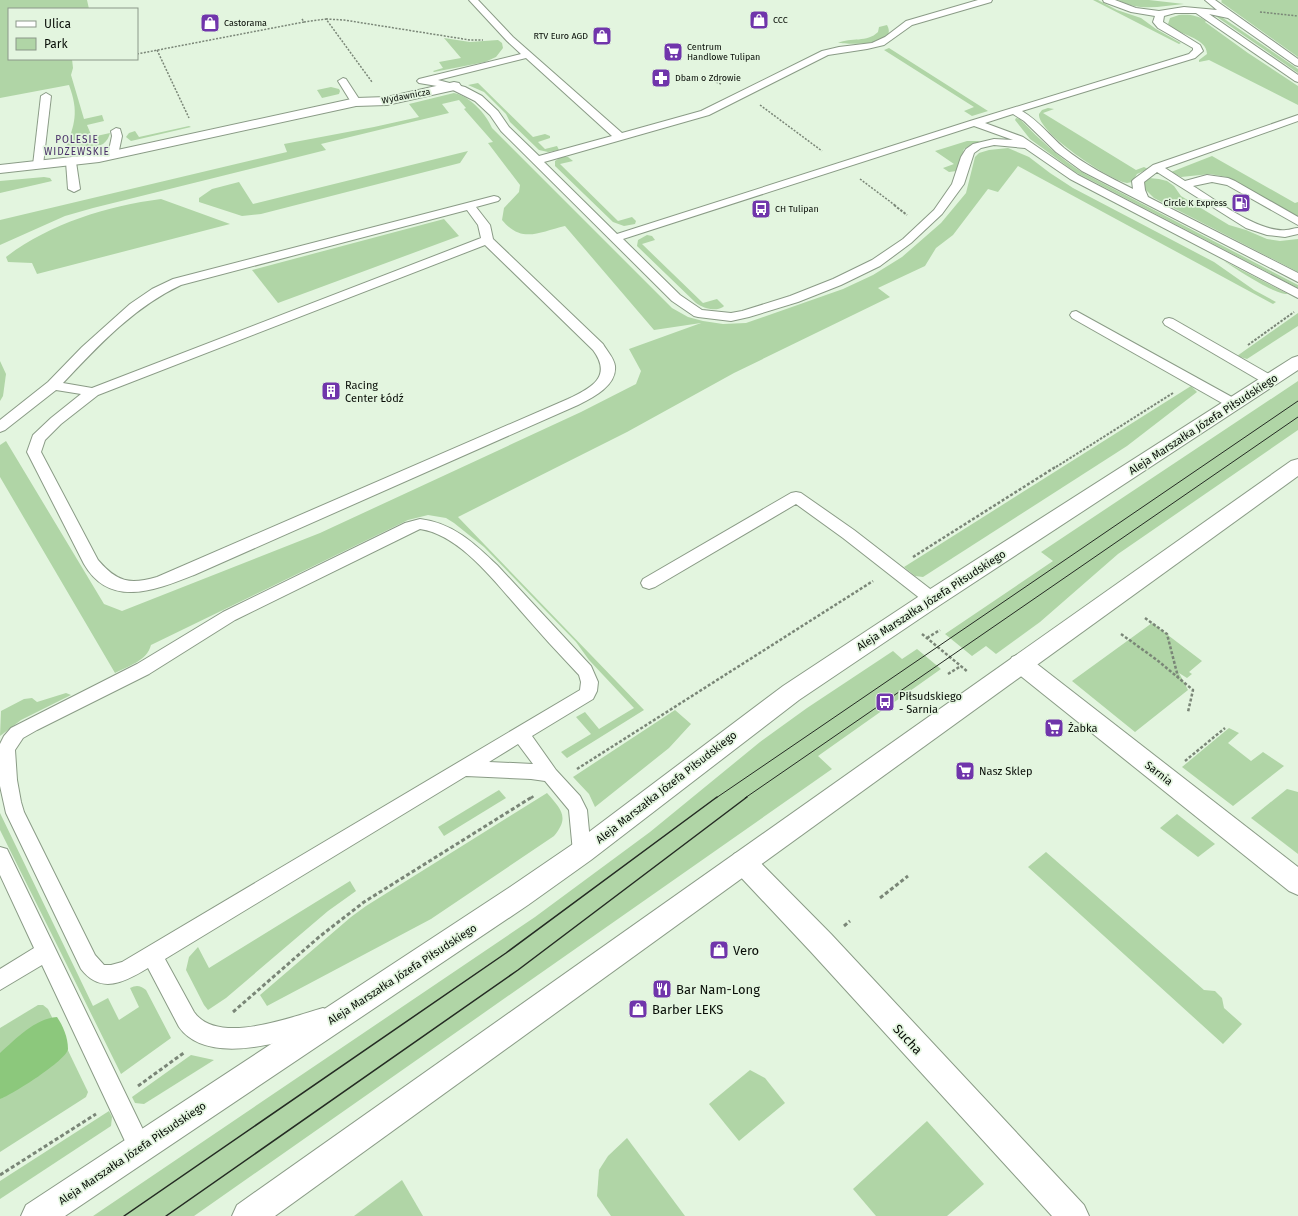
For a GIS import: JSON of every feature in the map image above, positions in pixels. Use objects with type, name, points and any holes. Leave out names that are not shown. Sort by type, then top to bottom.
[{"type":"main road","name":"Wydawnicza","points":[[356,102],[379,91],[422,81]]},
{"type":"main road","name":"Wydawnicza","points":[[356,102],[387,101],[467,81]]},
{"type":"main road","points":[[0,170],[71,162],[113,155],[356,102]]},
{"type":"main road","name":"Aleja Marszałka Józefa Piłsudskiego","points":[[37,1216],[342,1012],[520,896],[582,852],[762,714],[932,599],[1298,362]]},
{"type":"main road","points":[[248,1216],[1298,466]]},
{"type":"main road","name":"Sarnia","points":[[1020,664],[1298,883]]},
{"type":"main road","name":"Sucha","points":[[743,862],[821,943],[1073,1216]]},
{"type":"lane","points":[[473,0],[527,55],[620,137]]},
{"type":"lane","points":[[538,160],[705,113],[832,51],[879,44],[888,40],[908,23],[988,0]]},
{"type":"lane","points":[[1107,0],[1134,10],[1160,14],[1167,11],[1178,10],[1221,13],[1228,15]]},
{"type":"lane","points":[[1209,0],[1228,15],[1298,63]]},
{"type":"lane","points":[[1199,11],[1298,79]]},
{"type":"lane","points":[[615,238],[974,123],[1183,59],[1197,53],[1198,49],[1192,43],[1161,26],[1158,22],[1160,14]]},
{"type":"lane","points":[[422,81],[527,55]]},
{"type":"lane","points":[[522,67],[537,63]]},
{"type":"lane","points":[[343,81],[356,102]]},
{"type":"lane","points":[[422,81],[467,81],[470,92],[478,97],[505,128],[615,238],[685,305],[698,313],[715,316],[745,314],[794,299],[837,282],[876,263],[923,227],[938,212],[958,184],[966,157],[976,146],[994,142],[1029,145]]},
{"type":"lane","points":[[38,165],[46,96]]},
{"type":"lane","points":[[1014,111],[1028,119],[1050,141],[1072,159],[1106,180],[1298,278]]},
{"type":"lane","points":[[1144,199],[1138,190],[1138,181],[1157,167],[1297,118]]},
{"type":"lane","points":[[974,123],[1009,134],[1029,145],[1083,182],[1298,294]]},
{"type":"lane","points":[[113,155],[117,136],[116,132]]},
{"type":"lane","points":[[71,162],[74,189]]},
{"type":"lane","points":[[1157,167],[1250,226],[1267,232],[1284,234],[1298,231]]},
{"type":"lane","points":[[1184,185],[1210,177],[1222,179],[1231,182],[1298,222]]},
{"type":"lane","points":[[0,427],[54,385],[87,350],[134,307],[156,292],[178,282],[208,273],[494,199]]},
{"type":"lane","points":[[469,205],[484,225],[487,240],[604,354],[608,368],[608,375],[601,385],[585,396],[572,402],[162,581],[141,586],[125,587],[111,583],[100,575],[92,564],[34,452],[38,438],[56,420],[93,392],[487,240]]},
{"type":"lane","points":[[1076,315],[1194,380],[1234,404]]},
{"type":"lane","points":[[1169,322],[1269,380]]},
{"type":"lane","points":[[54,385],[93,392]]},
{"type":"lane","points":[[649,583],[796,497],[824,515],[859,541],[932,599]]},
{"type":"lane","points":[[420,524],[429,524],[448,532],[480,557],[586,671],[590,678],[590,686],[587,694],[521,735],[129,969],[116,974],[102,975],[93,970],[88,962],[15,813],[8,780],[6,750],[17,733],[30,725],[143,669],[229,616],[410,527],[420,524]]},
{"type":"lane","points":[[521,735],[537,755],[550,775],[568,793],[578,810],[582,852]]},
{"type":"lane","points":[[465,768],[531,770],[550,775]]},
{"type":"lane","points":[[0,855],[140,1148]]},
{"type":"lane","points":[[0,980],[47,951]]},
{"type":"lane","points":[[152,955],[186,1019],[200,1033],[211,1037],[231,1039],[246,1038],[342,1012]]},
{"type":"path","points":[[138,54],[326,19],[344,20],[470,40],[510,39]]},
{"type":"path","points":[[326,19],[375,86]]},
{"type":"path","points":[[157,50],[191,122]]},
{"type":"path","points":[[1229,357],[1298,309]]},
{"type":"path","points":[[908,560],[1194,380]]},
{"type":"path","points":[[573,771],[879,578]]},
{"type":"path","points":[[1145,618],[1167,634],[1178,673],[1178,678]]},
{"type":"path","points":[[927,638],[940,630]]},
{"type":"path","points":[[920,633],[969,672]]},
{"type":"path","points":[[1121,634],[1193,690],[1188,712]]},
{"type":"path","points":[[948,674],[961,666]]},
{"type":"path","points":[[1183,762],[1225,728]]},
{"type":"path","points":[[227,1017],[319,937],[364,902],[540,792]]},
{"type":"path","points":[[880,898],[908,876]]},
{"type":"path","points":[[135,1088],[189,1049]]},
{"type":"path","points":[[0,1175],[100,1111]]},
{"type":"green space","points":[[0,0],[87,0],[89,8],[8,8],[8,60],[72,60],[73,68],[71,75],[84,119],[102,115],[104,121],[87,125],[92,137],[110,133],[106,142],[84,149],[65,150],[71,133],[75,111],[69,85],[0,98]]},
{"type":"green space","points":[[1093,0],[1098,0],[1117,10],[1141,18],[1156,29],[1181,43],[1179,44]]},
{"type":"green space","points":[[1118,0],[1149,0],[1184,4],[1159,7],[1142,7],[1126,4]]},
{"type":"green space","points":[[1221,0],[1298,0],[1298,57],[1221,2]]},
{"type":"green space","points":[[1179,15],[1193,15],[1200,17],[1248,53],[1298,86],[1298,105],[1209,60],[1199,62],[1199,60],[1207,54],[1206,48],[1197,40],[1172,28],[1168,24],[1170,18]]},
{"type":"green space","points":[[1214,15],[1223,18],[1298,69],[1298,73]]},
{"type":"green space","points":[[887,25],[889,32],[886,37],[880,41],[862,44],[838,43],[848,40],[869,38],[878,32],[879,27]]},
{"type":"green space","points":[[444,38],[470,42],[498,40],[502,43],[503,48],[496,57],[485,62],[434,72],[433,71],[443,68],[439,62],[461,58]]},
{"type":"green space","points":[[889,48],[988,111],[972,116],[964,111],[974,107],[884,50]]},
{"type":"green space","points":[[478,83],[533,137],[545,134],[550,136],[550,138],[538,142],[545,149],[557,146],[559,150],[548,152],[539,150],[510,122],[506,114],[484,92],[468,85]]},
{"type":"green space","points":[[331,87],[339,89],[339,94],[322,98],[317,90]]},
{"type":"green space","points":[[454,93],[466,98],[477,106],[486,117],[492,128],[672,308],[688,317],[703,321],[723,324],[746,323],[843,289],[873,275],[902,257],[941,223],[966,193],[975,157],[979,153],[989,150],[1008,148],[1029,157],[1073,188],[1214,262],[1254,290],[1276,302],[1273,304],[1018,166],[998,192],[988,189],[953,235],[936,248],[925,266],[878,288],[890,297],[734,373],[627,432],[458,517],[644,710],[567,758],[561,752],[591,734],[576,717],[585,712],[599,729],[634,708],[589,660],[576,642],[484,547],[446,518],[428,515],[408,520],[151,645],[149,651],[141,659],[115,673],[0,477],[0,445],[6,441],[104,604],[122,611],[320,533],[581,412],[636,384],[641,371],[629,349],[701,323],[654,330],[565,226],[531,234],[517,232],[509,227],[502,220],[504,208],[519,192],[520,185],[488,143],[493,142],[464,109],[466,108],[459,100],[442,104],[449,113],[321,144],[326,150],[65,216],[0,245],[0,220],[287,152],[284,144],[419,117],[409,104]]},
{"type":"green space","points":[[1048,108],[1054,109],[1043,113],[1136,170],[1144,167],[1148,169],[1137,174],[1132,182],[1127,183],[1118,180],[1091,165],[1061,143],[1041,122],[1039,114],[1042,110]]},
{"type":"green space","points":[[1016,118],[1020,119],[1043,142],[1085,174],[1298,285],[1298,288],[1075,172],[1030,139],[1015,120]]},
{"type":"green space","points":[[189,126],[191,127],[131,141],[126,137],[129,133],[135,131],[139,137]]},
{"type":"green space","points":[[967,141],[980,141],[964,149],[957,171],[949,172],[943,168],[954,164],[935,151]]},
{"type":"green space","points":[[468,151],[460,163],[261,214],[242,216],[199,202],[199,198],[212,189],[239,182],[253,204]]},
{"type":"green space","points":[[1212,156],[1295,203],[1298,202],[1298,217],[1227,177],[1210,174],[1181,177],[1171,172]]},
{"type":"green space","points":[[561,157],[568,157],[573,161],[560,164],[618,221],[632,217],[636,221],[635,224],[624,226],[613,222],[555,166],[555,161]]},
{"type":"green space","points":[[44,177],[50,178],[52,181],[0,193],[0,181]]},
{"type":"green space","points":[[1149,178],[1167,181],[1174,186],[1181,196],[1229,225],[1267,239],[1280,241],[1298,239],[1298,272],[1154,198],[1145,189],[1144,183]]},
{"type":"green space","points":[[161,199],[230,224],[37,274],[32,263],[8,262],[6,257],[41,235],[79,218],[120,206]]},
{"type":"green space","points":[[444,219],[459,236],[278,303],[252,270]]},
{"type":"green space","points":[[647,235],[652,236],[655,240],[642,244],[703,303],[717,299],[724,306],[713,309],[706,308],[696,303],[637,246],[638,240]]},
{"type":"green space","points":[[1224,261],[1288,294],[1265,286]]},
{"type":"green space","points":[[1298,313],[1298,326],[1247,359],[1237,356]]},
{"type":"green space","points":[[0,361],[6,374],[3,396],[0,401]]},
{"type":"green space","points":[[1298,381],[1298,430],[1118,554],[1040,622],[996,654],[986,646],[972,656],[945,634],[1053,561],[1041,552]]},
{"type":"green space","points":[[1191,386],[1197,392],[1127,446],[923,577],[915,576],[904,567]]},
{"type":"green space","points":[[1152,623],[1202,661],[1189,672],[1192,674],[1187,678],[1179,673],[1188,690],[1135,732],[1072,681]]},
{"type":"green space","points":[[917,649],[941,669],[818,756],[832,769],[194,1216],[93,1216],[535,917],[650,832],[760,742],[807,708],[893,651],[902,659]]},
{"type":"green space","points":[[66,693],[71,695],[21,720],[0,736],[1,711],[24,699],[32,698],[37,702]]},
{"type":"green space","points":[[675,710],[691,724],[669,748],[595,807],[589,794],[573,777]]},
{"type":"green space","points":[[1229,728],[1239,733],[1228,743],[1251,761],[1263,752],[1284,766],[1233,806],[1182,767]]},
{"type":"green space","points":[[1287,789],[1298,792],[1298,854],[1251,818]]},
{"type":"green space","points":[[499,790],[506,798],[444,836],[438,827]]},
{"type":"green space","points":[[547,793],[560,809],[563,818],[562,824],[554,836],[431,919],[267,1006],[260,995],[351,917],[366,906]]},
{"type":"green space","points":[[0,813],[93,1006],[108,998],[119,1020],[139,1007],[130,988],[140,986],[146,990],[171,1038],[121,1074],[0,830]]},
{"type":"green space","points":[[1177,814],[1215,844],[1198,857],[1160,828]]},
{"type":"green space","points":[[1046,852],[1204,990],[1215,991],[1222,998],[1224,1008],[1242,1024],[1223,1044],[1028,867]]},
{"type":"green space","points":[[350,881],[356,891],[328,911],[226,998],[208,1010],[186,970],[189,957],[198,947],[209,968]]},
{"type":"green space","points":[[38,1005],[43,1005],[48,1009],[88,1092],[86,1097],[0,1152],[0,1028]]},
{"type":"green space","points":[[57,1017],[67,1040],[68,1049],[65,1054],[59,1061],[38,1077],[0,1099],[0,1053],[26,1030],[41,1022]]},
{"type":"green space","points":[[191,1055],[214,1060],[144,1104],[135,1103],[132,1097]]},
{"type":"green space","points":[[750,1070],[765,1078],[785,1103],[739,1141],[709,1104]]},
{"type":"green space","points":[[109,1111],[112,1117],[111,1126],[0,1199],[0,1181]]},
{"type":"green space","points":[[927,1121],[984,1184],[947,1216],[876,1216],[853,1189]]},
{"type":"green space","points":[[627,1138],[685,1216],[611,1216],[597,1196],[599,1170],[608,1156]]},
{"type":"green space","points":[[402,1180],[423,1216],[354,1216]]},
{"type":"tram line","points":[[716,798],[1298,401]]},
{"type":"tram line","points":[[745,798],[1298,417]]},
{"type":"tram line","points":[[124,1216],[506,953],[717,797]]},
{"type":"tram line","points":[[166,1216],[518,970],[747,797]]},
{"type":"place","name":"CCC","points":[[759,20]]},
{"type":"place","name":"Castorama","points":[[210,23]]},
{"type":"place","name":"RTV Euro AGD","points":[[602,36]]},
{"type":"place","name":"Centrum Handlowe Tulipan","points":[[673,52]]},
{"type":"place","name":"Dbam o Zdrowie","points":[[661,78]]},
{"type":"place","name":"Circle K Express","points":[[1241,203]]},
{"type":"place","name":"CH Tulipan","points":[[761,209]]},
{"type":"place","name":"Racing Center Łódź","points":[[331,391]]},
{"type":"place","name":"Piłsudskiego - Sarnia","points":[[885,702]]},
{"type":"place","name":"Żabka","points":[[1054,728]]},
{"type":"place","name":"Nasz Sklep","points":[[965,771]]},
{"type":"place","name":"Vero","points":[[719,950]]},
{"type":"place","name":"Bar Nam-Long","points":[[662,989]]},
{"type":"place","name":"Barber LEKS","points":[[638,1009]]},
{"type":"district","name":"POLESIE WIDZEWSKIE","points":[[77,144]]}]
